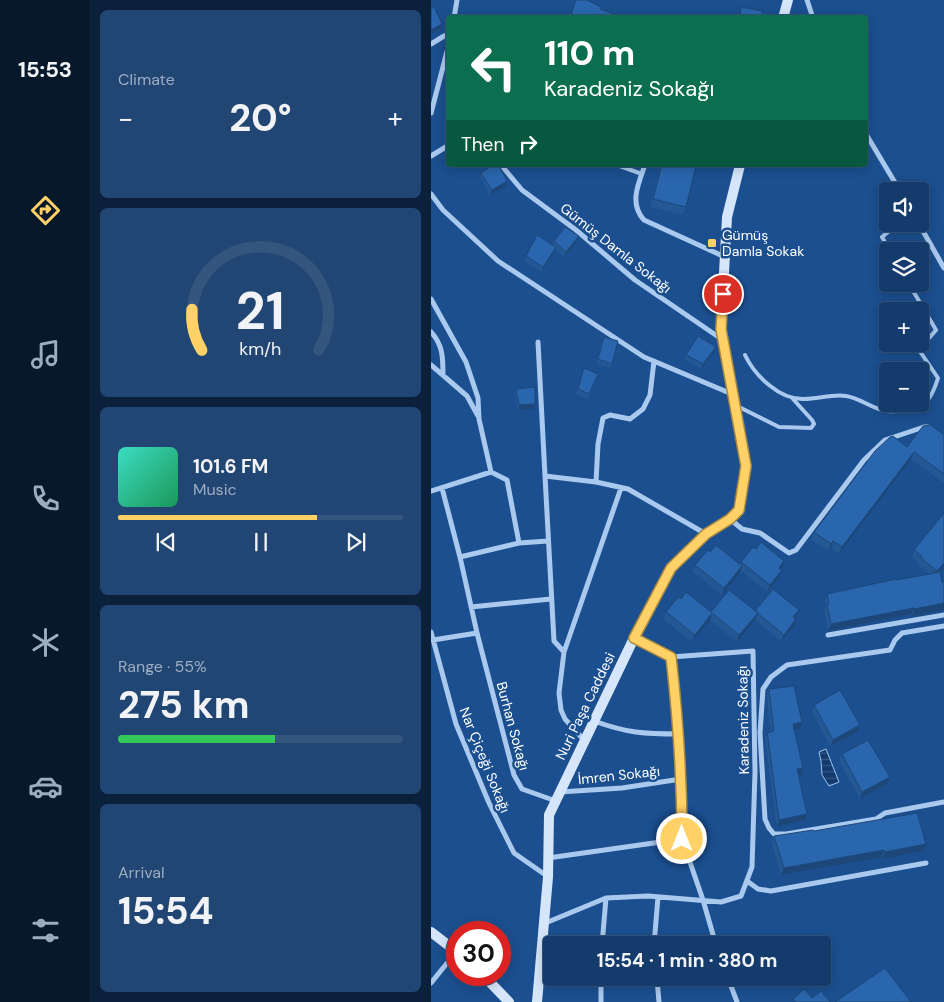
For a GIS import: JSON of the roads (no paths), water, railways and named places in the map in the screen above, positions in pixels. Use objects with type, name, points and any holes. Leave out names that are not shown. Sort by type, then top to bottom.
[{"type":"street","points":[[454,15],[457,0]]},
{"type":"street","points":[[784,15],[788,0]]},
{"type":"street","points":[[807,0],[812,15]]},
{"type":"street","points":[[431,44],[446,36]]},
{"type":"street","points":[[431,112],[446,55]]},
{"type":"street","points":[[868,137],[895,182]]},
{"type":"street","points":[[431,156],[446,147]]},
{"type":"street","name":"Gümüş Damla Sokağı","points":[[503,167],[522,190],[576,230],[635,280],[723,341]]},
{"type":"street","points":[[644,167],[635,196],[637,210],[644,220],[725,257]]},
{"type":"street","points":[[740,167],[727,217],[721,329],[746,466],[739,510],[730,519],[742,529],[760,533],[789,553],[796,550],[864,460],[885,440],[924,426],[933,428]]},
{"type":"street","points":[[431,194],[443,210],[498,261],[636,352],[732,394]]},
{"type":"street","points":[[924,232],[944,268]]},
{"type":"street","points":[[431,299],[466,362],[478,398],[479,419],[491,472]]},
{"type":"street","points":[[431,332],[442,348],[443,375]]},
{"type":"street","points":[[538,342],[554,641],[564,652]]},
{"type":"street","points":[[596,482],[598,444],[603,418],[610,415],[630,419],[643,409],[650,395],[654,361]]},
{"type":"street","points":[[431,365],[467,396],[479,419]]},
{"type":"street","points":[[431,491],[491,472],[507,480],[519,543]]},
{"type":"street","points":[[545,476],[596,482],[628,489],[706,534]]},
{"type":"street","name":"Burhan Sokağı","points":[[441,488],[461,557],[477,632],[514,775],[522,789],[558,796]]},
{"type":"street","points":[[584,740],[565,719],[561,710],[559,693],[564,652],[621,488]]},
{"type":"street","name":"Nuri Paşa Caddesi","points":[[537,1002],[548,877],[549,815],[593,721],[671,568],[706,534],[730,519]]},
{"type":"street","points":[[461,557],[519,543],[548,541]]},
{"type":"street","points":[[471,607],[551,599]]},
{"type":"street","points":[[828,635],[944,615]]},
{"type":"street","points":[[944,626],[902,633],[895,640],[890,650],[787,665],[771,677],[763,689],[760,733],[765,819],[774,834],[785,834],[876,819],[885,814],[944,802]]},
{"type":"street","name":"Nar Çiçeği Sokağı","points":[[431,632],[456,724],[489,803],[514,853],[548,877]]},
{"type":"street","points":[[433,640],[477,632]]},
{"type":"street","points":[[634,638],[671,657],[679,734],[682,839],[713,936]]},
{"type":"street","name":"Karadeniz Sokağı","points":[[671,657],[753,652],[755,772],[752,867],[747,882]]},
{"type":"street","points":[[593,721],[618,730],[644,734],[679,734]]},
{"type":"street","name":"İmren Sokağı","points":[[558,796],[681,779]]},
{"type":"street","points":[[548,858],[682,839]]},
{"type":"street","points":[[543,925],[606,898],[658,897],[721,902],[741,896],[747,882],[758,889],[771,891],[926,863]]},
{"type":"street","points":[[655,936],[658,897]]},
{"type":"street","points":[[603,936],[606,898]]},
{"type":"street","points":[[431,932],[446,944]]},
{"type":"street","points":[[431,983],[446,965]]},
{"type":"street","points":[[494,986],[509,1002]]},
{"type":"street","points":[[601,986],[601,1002]]},
{"type":"street","points":[[658,986],[659,1002]]},
{"type":"street","points":[[731,986],[737,1002]]},
{"type":"lane","points":[[623,167],[642,174]]},
{"type":"lane","points":[[885,242],[882,237],[888,232]]},
{"type":"lane","points":[[745,355],[760,375],[779,393],[793,398],[805,400],[838,395],[849,396],[882,410],[893,412],[922,406],[930,398],[938,378],[919,350],[936,330],[914,292]]},
{"type":"lane","points":[[734,405],[779,427],[811,428],[814,424],[813,420],[793,398]]},
{"type":"water","points":[[826,749],[839,782],[829,786],[822,775],[819,752]]},
{"type":"place","name":"Gümüş Damla Sokak","points":[[712,243]]}]
